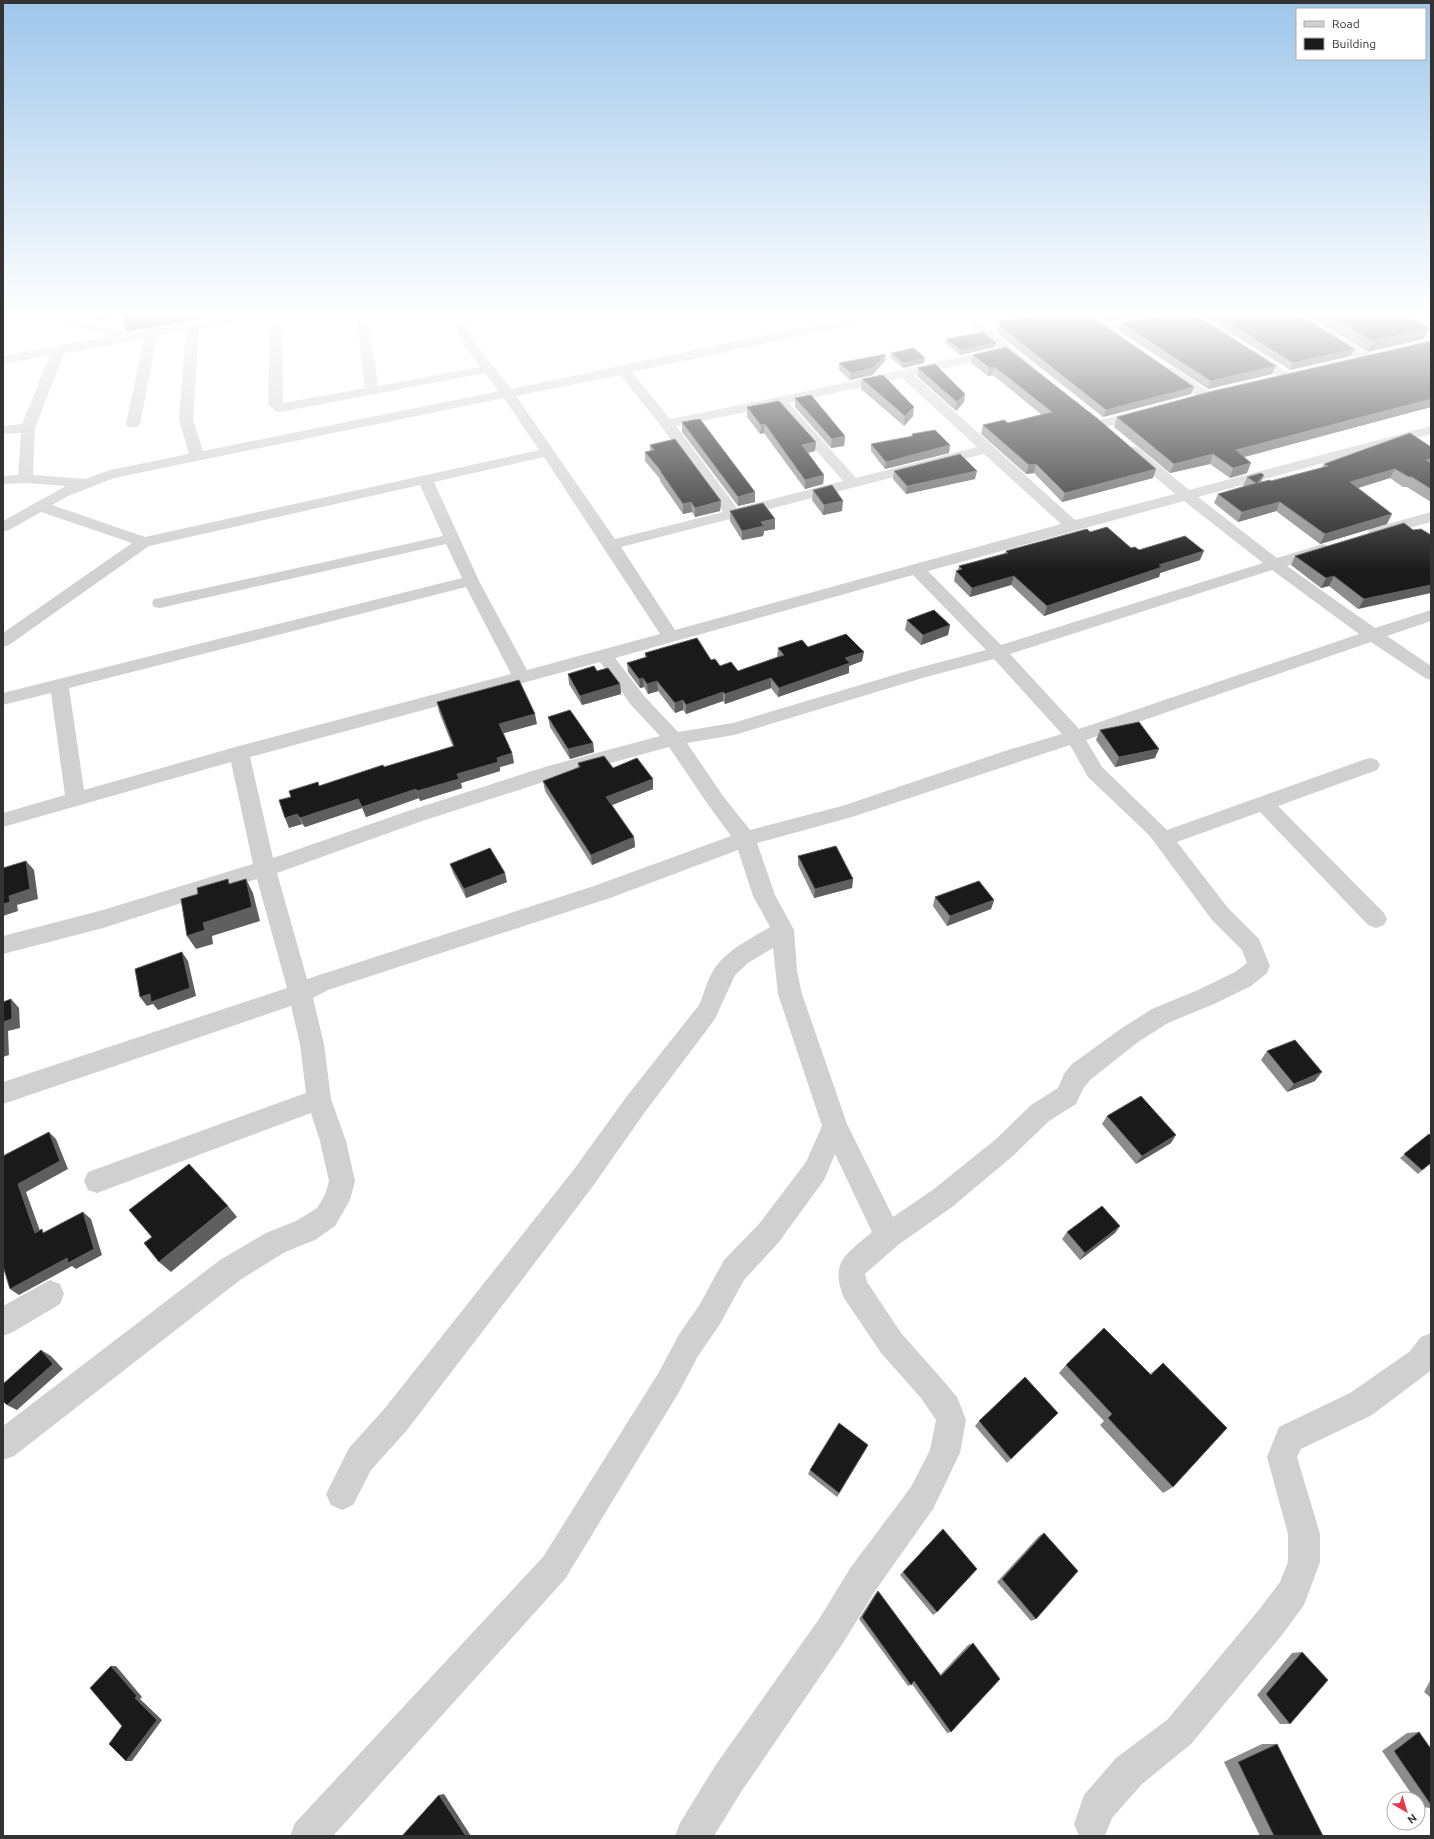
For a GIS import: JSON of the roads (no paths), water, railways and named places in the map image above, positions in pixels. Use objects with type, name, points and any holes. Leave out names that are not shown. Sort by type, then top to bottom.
[{"type":"street","points":[[24,478],[28,428],[40,400]]},
{"type":"street","points":[[133,424],[138,400]]},
{"type":"street","points":[[188,400],[186,420],[197,455]]},
{"type":"street","points":[[275,400],[277,407],[285,408],[329,400]]},
{"type":"street","points":[[3,527],[39,506],[85,483],[110,474],[473,400]]},
{"type":"street","points":[[512,400],[611,545],[671,637]]},
{"type":"street","points":[[647,400],[667,424],[733,514]]},
{"type":"street","points":[[667,424],[785,400]]},
{"type":"street","points":[[933,400],[1072,526]]},
{"type":"street","points":[[780,401],[853,484]]},
{"type":"street","points":[[1101,424],[1154,410]]},
{"type":"street","points":[[1089,415],[1186,496],[1274,564],[1372,635],[1431,674]]},
{"type":"street","points":[[3,430],[28,428]]},
{"type":"street","points":[[3,820],[239,753],[521,676],[671,637],[1072,526],[1427,435]]},
{"type":"street","points":[[611,545],[987,449]]},
{"type":"street","points":[[3,641],[144,542],[548,452]]},
{"type":"street","points":[[3,480],[24,478],[85,483]]},
{"type":"street","points":[[425,479],[453,538],[471,581],[521,676]]},
{"type":"street","points":[[39,506],[144,542]]},
{"type":"street","points":[[3,945],[103,919],[266,869],[415,816],[555,771],[674,739],[734,729],[920,673],[998,652],[1274,564],[1431,516]]},
{"type":"street","points":[[160,603],[453,538]]},
{"type":"street","points":[[693,1836],[728,1779],[831,1631],[863,1579],[922,1498],[945,1453],[951,1420],[946,1408],[931,1388],[891,1343],[854,1288],[851,1275],[854,1266],[888,1236],[943,1198],[1005,1147],[1040,1113],[1067,1096],[1073,1082],[1081,1072],[1130,1035],[1160,1016],[1244,979],[1259,966],[1251,945],[1220,914],[1163,839],[1095,772],[1075,737],[998,652],[917,569]]},
{"type":"street","points":[[3,699],[471,581]]},
{"type":"street","points":[[3,1093],[300,993],[321,983],[602,892],[746,839],[845,812],[1075,737],[1431,615]]},
{"type":"street","points":[[604,655],[638,701],[674,739],[716,801],[746,839],[764,896],[783,930],[786,971],[790,994],[835,1126],[888,1236]]},
{"type":"street","points":[[58,686],[76,800]]},
{"type":"street","points":[[3,1445],[230,1270],[276,1242],[305,1231],[326,1217],[337,1200],[342,1181],[333,1141],[319,1099],[312,1044],[300,993],[266,869],[239,753]]},
{"type":"street","points":[[1163,839],[1370,766]]},
{"type":"street","points":[[1264,804],[1376,919]]},
{"type":"street","points":[[342,1494],[360,1459],[396,1419],[502,1283],[584,1177],[636,1104],[707,1012],[717,992],[720,979],[728,968],[740,957],[783,930]]},
{"type":"street","points":[[97,1181],[319,1099]]},
{"type":"street","points":[[308,1836],[554,1568],[669,1382],[688,1346],[710,1314],[734,1270],[769,1233],[814,1171],[835,1126]]},
{"type":"street","points":[[3,1322],[50,1294]]},
{"type":"street","points":[[1092,1824],[1097,1808],[1129,1771],[1179,1732],[1270,1623],[1292,1593],[1304,1562],[1304,1534],[1282,1457],[1290,1438],[1361,1404],[1419,1362],[1431,1347]]}]
